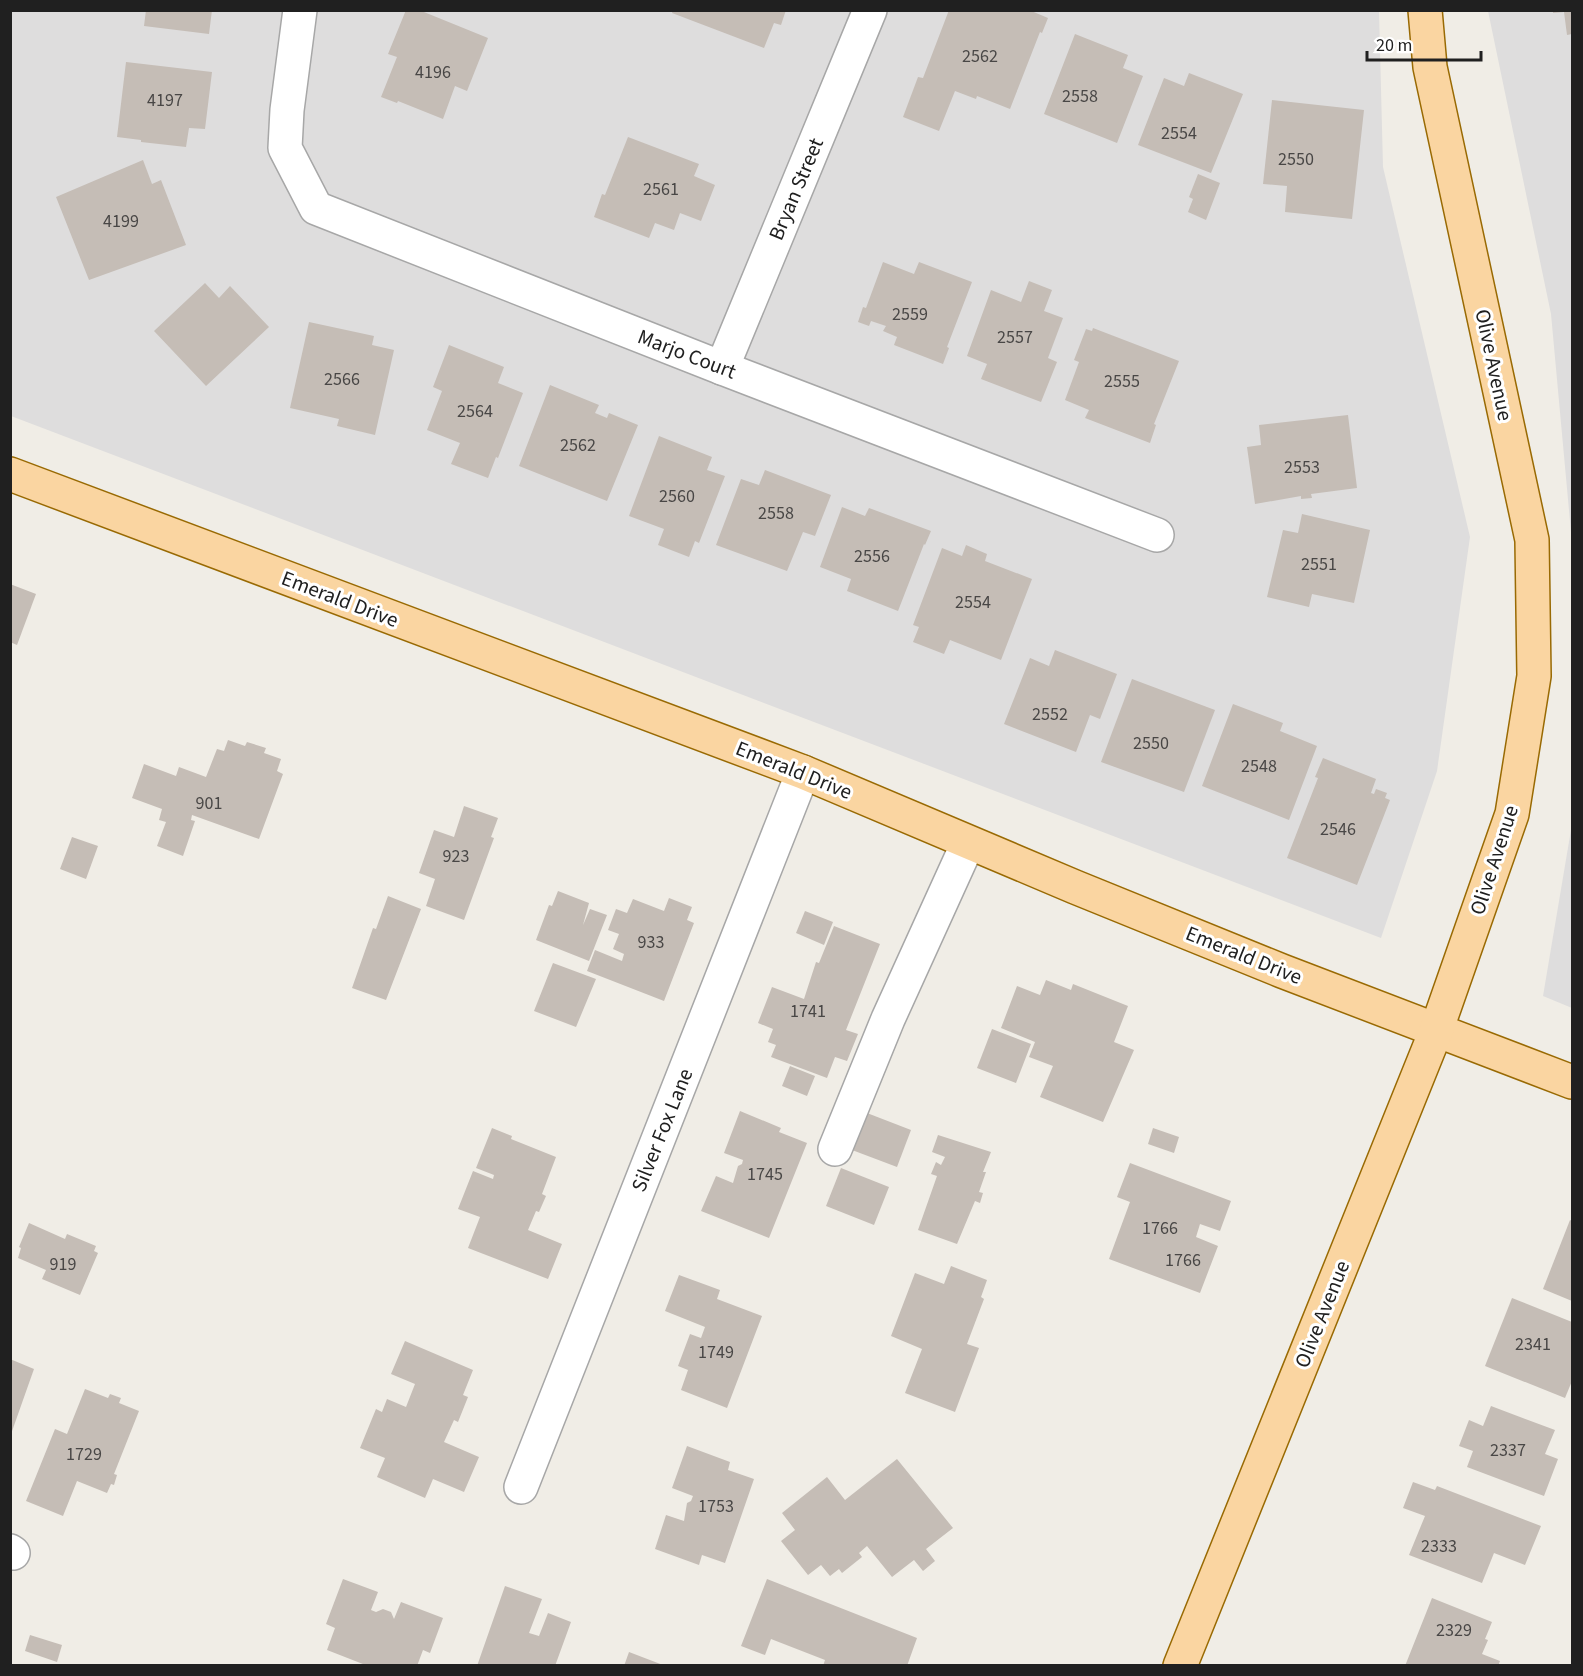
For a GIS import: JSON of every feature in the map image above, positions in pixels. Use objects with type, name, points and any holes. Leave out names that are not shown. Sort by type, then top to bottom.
[{"type":"main road","name":"Olive Avenue","points":[[1180,1665],[1436,1031],[1512,814],[1534,676],[1532,540],[1430,67],[1425,10]]},
{"type":"main road","name":"Emerald Drive","points":[[10,474],[803,772],[968,843],[1205,940],[1572,1082]]},
{"type":"street","name":"Marjo Court","points":[[300,10],[287,110],[285,148],[316,208],[722,368],[1158,535]]},
{"type":"street","name":"Bryan Street","points":[[722,368],[870,10]]},
{"type":"street","name":"Silver Fox Lane","points":[[521,1487],[803,772]]},
{"type":"street","points":[[835,1149],[888,1019],[968,843]]},
{"type":"shaded area","points":[[10,11],[1379,11],[1383,167],[1470,537],[1437,771],[1381,938],[11,416]]},
{"type":"shaded area","points":[[1488,11],[1572,11],[1572,543],[1551,314]]},
{"type":"shaded area","points":[[1572,824],[1572,1008],[1543,996]]},
{"type":"building","points":[[146,10],[212,10],[209,34],[144,26]]},
{"type":"building","points":[[406,10],[419,10],[488,38],[467,91],[455,86],[443,119],[398,101],[397,103],[381,97],[397,57],[388,54]]},
{"type":"building","points":[[673,10],[786,10],[781,25],[774,23],[764,48],[672,13]]},
{"type":"building","points":[[949,10],[1029,10],[1048,18],[1042,33],[1040,32],[1010,109],[977,96],[976,99],[955,91],[939,131],[903,117],[918,77],[923,78]]},
{"type":"building","points":[[1553,10],[1572,10],[1572,34],[1567,35],[1564,12],[1553,13]]},
{"type":"building","points":[[1075,34],[1128,55],[1123,68],[1143,76],[1117,143],[1044,114]]},
{"type":"building","points":[[126,62],[212,72],[205,129],[189,128],[186,147],[117,137]]},
{"type":"building","points":[[1189,73],[1243,94],[1211,173],[1138,145],[1164,78],[1184,86]]},
{"type":"building","points":[[1272,100],[1364,110],[1352,219],[1285,212],[1287,186],[1263,184]]},
{"type":"building","points":[[628,137],[699,164],[694,176],[715,185],[701,221],[680,213],[674,230],[655,223],[649,238],[594,217]]},
{"type":"building","points":[[143,160],[152,184],[161,180],[186,245],[89,280],[56,197]]},
{"type":"building","points":[[1198,174],[1220,183],[1206,220],[1188,212],[1193,199],[1189,197]]},
{"type":"building","points":[[883,262],[914,274],[919,262],[972,282],[947,347],[949,348],[943,364],[894,345],[897,337],[883,331],[886,326],[871,321],[869,326],[858,322],[863,307],[866,308]]},
{"type":"building","points":[[1029,281],[1052,290],[1044,311],[1063,318],[1048,358],[1057,362],[1041,402],[981,379],[987,364],[967,356],[991,290],[1021,302]]},
{"type":"building","points":[[205,283],[219,298],[230,286],[269,327],[206,386],[154,331]]},
{"type":"building","points":[[309,322],[374,336],[372,345],[394,350],[375,435],[337,426],[339,419],[290,408]]},
{"type":"building","points":[[1093,328],[1179,361],[1154,424],[1156,425],[1150,443],[1085,418],[1089,410],[1065,400],[1079,362],[1074,360],[1086,329],[1092,331]]},
{"type":"building","points":[[449,345],[504,367],[498,383],[523,393],[488,478],[451,464],[460,443],[427,430],[442,391],[433,387]]},
{"type":"building","points":[[550,385],[599,405],[595,413],[607,418],[609,413],[638,425],[607,501],[519,466]]},
{"type":"building","points":[[1348,415],[1357,488],[1311,494],[1312,498],[1301,499],[1301,496],[1255,504],[1247,447],[1261,445],[1259,425]]},
{"type":"building","points":[[659,436],[712,457],[707,470],[725,476],[699,543],[695,541],[689,557],[658,545],[664,529],[629,516]]},
{"type":"building","points":[[765,470],[831,495],[815,536],[803,532],[787,571],[716,545],[741,479],[759,485]]},
{"type":"building","points":[[842,507],[865,516],[869,508],[931,531],[898,611],[847,591],[851,579],[820,567]]},
{"type":"building","points":[[1302,514],[1370,530],[1354,603],[1312,594],[1309,607],[1267,597],[1283,530],[1298,533]]},
{"type":"building","points":[[966,545],[987,554],[985,561],[1032,579],[1001,660],[950,640],[944,654],[913,642],[919,627],[913,625],[942,548],[962,556]]},
{"type":"building","points":[[10,584],[36,594],[17,645],[10,642]]},
{"type":"building","points":[[1055,650],[1117,674],[1100,719],[1090,715],[1076,752],[1004,724],[1030,658],[1049,666]]},
{"type":"building","points":[[1132,679],[1215,710],[1184,792],[1101,762]]},
{"type":"building","points":[[1233,704],[1283,723],[1280,731],[1317,746],[1289,820],[1202,786]]},
{"type":"building","points":[[228,740],[245,746],[247,742],[266,748],[264,753],[281,759],[277,771],[283,774],[259,839],[192,815],[191,820],[195,821],[183,856],[157,846],[166,822],[159,820],[162,809],[132,798],[144,764],[176,776],[179,767],[206,777],[217,749],[224,751]]},
{"type":"building","points":[[1323,758],[1376,779],[1371,793],[1374,794],[1376,789],[1387,793],[1385,798],[1390,800],[1357,885],[1287,858],[1318,778],[1315,777]]},
{"type":"building","points":[[464,806],[498,818],[491,837],[494,838],[464,920],[426,906],[435,879],[419,873],[434,830],[454,837]]},
{"type":"building","points":[[72,837],[98,846],[86,879],[60,869]]},
{"type":"building","points":[[558,891],[589,903],[583,925],[590,909],[607,915],[589,961],[536,940],[549,905],[552,906]]},
{"type":"building","points":[[388,896],[421,909],[386,1000],[352,988],[373,928],[376,929]]},
{"type":"building","points":[[669,898],[692,907],[687,920],[694,923],[664,1001],[587,971],[595,950],[622,961],[624,954],[613,949],[619,934],[608,930],[616,909],[627,913],[633,899],[664,911]]},
{"type":"building","points":[[805,911],[833,922],[824,945],[796,933]]},
{"type":"building","points":[[834,926],[880,944],[846,1030],[858,1034],[847,1061],[835,1057],[827,1078],[771,1057],[776,1045],[768,1042],[773,1029],[758,1023],[772,987],[804,999],[816,962],[819,963]]},
{"type":"building","points":[[553,963],[596,979],[576,1027],[534,1011]]},
{"type":"building","points":[[1046,980],[1071,990],[1073,984],[1128,1006],[1114,1042],[1134,1050],[1103,1122],[1040,1097],[1053,1066],[1029,1057],[1035,1042],[1001,1028],[1017,986],[1040,995]]},
{"type":"building","points":[[992,1029],[1031,1044],[1016,1083],[977,1068]]},
{"type":"building","points":[[790,1066],[815,1076],[807,1096],[782,1086]]},
{"type":"building","points":[[740,1111],[781,1128],[779,1132],[807,1143],[769,1238],[701,1211],[716,1176],[733,1183],[738,1166],[742,1164],[743,1160],[724,1153]]},
{"type":"building","points":[[867,1113],[911,1130],[897,1167],[852,1150]]},
{"type":"building","points":[[492,1128],[512,1136],[511,1139],[556,1157],[542,1194],[546,1196],[539,1212],[536,1211],[528,1230],[562,1244],[548,1279],[468,1248],[480,1217],[458,1209],[473,1171],[493,1179],[494,1175],[476,1168]]},
{"type":"building","points":[[1153,1128],[1179,1137],[1174,1153],[1148,1144]]},
{"type":"building","points":[[938,1135],[991,1152],[983,1172],[986,1172],[979,1192],[983,1193],[980,1203],[975,1201],[957,1244],[918,1230],[937,1176],[931,1174],[936,1162],[941,1165],[945,1157],[932,1152]]},
{"type":"building","points":[[1130,1163],[1231,1201],[1220,1231],[1200,1224],[1196,1237],[1218,1246],[1200,1293],[1109,1259],[1130,1202],[1117,1197]]},
{"type":"building","points":[[841,1168],[889,1187],[874,1225],[826,1206]]},
{"type":"building","points":[[1570,1220],[1572,1221],[1572,1301],[1543,1289]]},
{"type":"building","points":[[29,1223],[65,1239],[67,1234],[96,1246],[94,1251],[98,1253],[80,1295],[42,1279],[46,1270],[18,1258],[21,1248],[19,1247]]},
{"type":"building","points":[[951,1266],[987,1280],[981,1297],[984,1299],[967,1344],[979,1348],[955,1412],[905,1393],[922,1349],[891,1336],[915,1273],[944,1284]]},
{"type":"building","points":[[679,1275],[720,1290],[717,1299],[762,1316],[727,1408],[681,1390],[688,1370],[678,1366],[690,1334],[701,1338],[705,1327],[665,1311]]},
{"type":"building","points":[[1512,1298],[1572,1322],[1572,1381],[1565,1398],[1485,1366]]},
{"type":"building","points":[[405,1341],[473,1370],[463,1395],[468,1397],[458,1422],[454,1420],[444,1442],[479,1457],[464,1492],[433,1479],[425,1498],[377,1477],[385,1458],[360,1448],[376,1409],[382,1412],[387,1399],[406,1407],[415,1384],[391,1374]]},
{"type":"building","points":[[10,1359],[34,1369],[11,1434],[10,1434]]},
{"type":"building","points":[[85,1389],[108,1398],[110,1394],[121,1398],[119,1403],[139,1411],[114,1474],[117,1475],[114,1485],[111,1484],[107,1493],[77,1481],[63,1516],[26,1501],[55,1429],[67,1434]]},
{"type":"building","points":[[1491,1406],[1555,1430],[1545,1454],[1558,1459],[1544,1496],[1467,1467],[1473,1451],[1459,1446],[1469,1420],[1483,1426]]},
{"type":"building","points":[[687,1446],[730,1462],[728,1470],[754,1479],[725,1563],[702,1555],[699,1565],[655,1549],[666,1515],[684,1521],[687,1503],[693,1496],[672,1488]]},
{"type":"building","points":[[897,1459],[953,1528],[926,1549],[935,1561],[923,1571],[914,1560],[892,1577],[867,1546],[859,1553],[862,1557],[842,1573],[839,1569],[830,1576],[821,1565],[808,1575],[781,1541],[795,1530],[782,1513],[827,1477],[845,1500]]},
{"type":"building","points":[[1413,1482],[1435,1490],[1437,1486],[1541,1526],[1525,1565],[1494,1553],[1482,1583],[1409,1555],[1425,1516],[1403,1508]]},
{"type":"building","points":[[343,1579],[378,1592],[371,1610],[376,1612],[383,1609],[391,1612],[394,1619],[401,1602],[443,1618],[430,1653],[423,1650],[417,1666],[368,1666],[327,1650],[335,1628],[326,1624]]},
{"type":"building","points":[[767,1579],[917,1638],[907,1666],[823,1666],[825,1660],[771,1639],[765,1655],[741,1646]]},
{"type":"building","points":[[505,1586],[542,1599],[529,1633],[539,1636],[548,1613],[571,1622],[555,1666],[477,1666]]},
{"type":"building","points":[[1432,1598],[1492,1622],[1482,1654],[1500,1661],[1498,1666],[1405,1666]]},
{"type":"building","points":[[30,1635],[62,1645],[57,1662],[25,1651]]},
{"type":"building","points":[[629,1652],[663,1665],[663,1666],[624,1666]]}]
